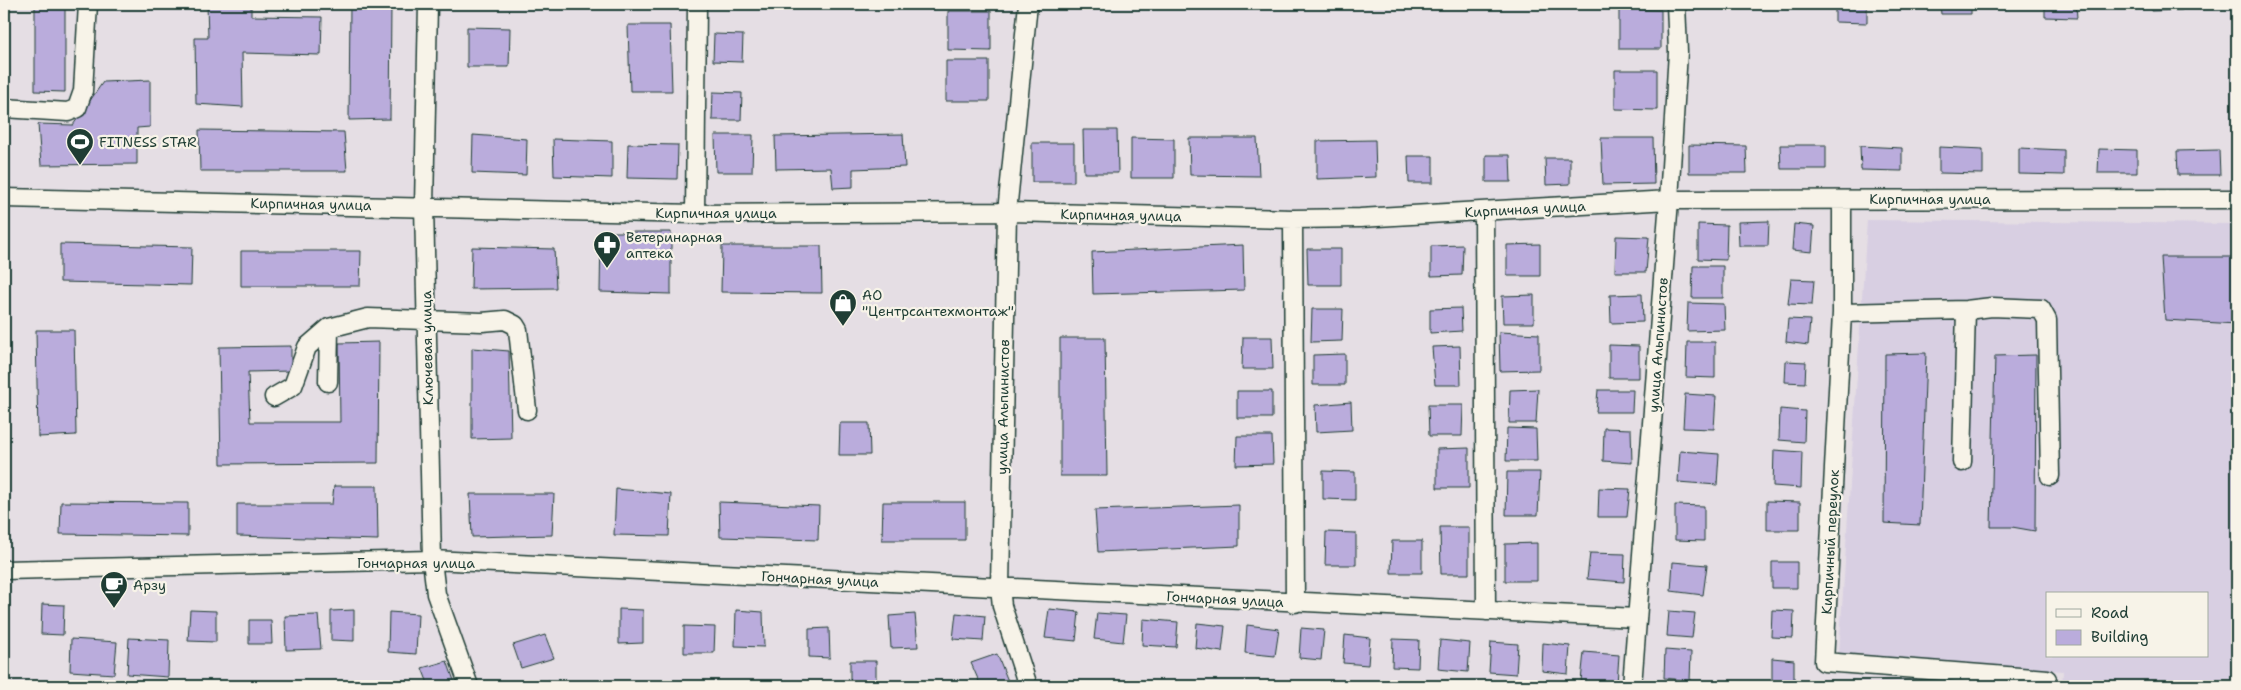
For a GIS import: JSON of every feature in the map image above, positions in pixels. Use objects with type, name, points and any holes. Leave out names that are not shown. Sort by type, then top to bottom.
[{"type":"street","points":[[4,108],[68,112],[77,108],[83,91],[88,4]]},
{"type":"street","name":"Ключевая улица","points":[[428,4],[424,206],[432,560],[436,594],[469,686]]},
{"type":"street","points":[[695,214],[697,4]]},
{"type":"street","name":"улица Альпинистов","points":[[1028,4],[1007,212],[1000,587],[1002,606],[1028,686]]},
{"type":"street","name":"улица Альпинистов","points":[[1632,686],[1669,200],[1678,52],[1676,4]]},
{"type":"street","name":"Кирпичная улица","points":[[4,198],[424,206],[695,214],[1007,212],[1293,219],[1360,218],[1669,200],[2237,199]]},
{"type":"street","name":"Кирпичный переулок","points":[[1842,200],[1842,313],[1824,662],[2047,679]]},
{"type":"street","points":[[1484,211],[1486,611]]},
{"type":"street","points":[[1293,219],[1296,603]]},
{"type":"street","points":[[1842,313],[2017,307],[2036,308],[2044,312],[2047,320],[2050,476]]},
{"type":"street","points":[[1962,462],[1966,310]]},
{"type":"street","points":[[274,397],[293,386],[307,347],[329,328],[368,318],[426,321],[506,320],[515,325],[518,330],[527,410]]},
{"type":"street","points":[[328,382],[329,328]]},
{"type":"street","name":"Гончарная улица","points":[[4,570],[432,560],[1637,618]]},
{"type":"shaded area","points":[[1867,220],[2237,224],[2237,686],[2062,686],[2063,671],[1839,655]]},
{"type":"building","points":[[207,4],[251,4],[251,16],[322,17],[321,55],[242,53],[243,107],[196,104],[195,38],[208,38]]},
{"type":"building","points":[[350,4],[391,4],[390,119],[349,120]]},
{"type":"building","points":[[1835,4],[1867,4],[1867,23],[1835,22]]},
{"type":"building","points":[[1940,4],[1971,4],[1971,14],[1941,14]]},
{"type":"building","points":[[2045,4],[2076,4],[2077,18],[2045,17]]},
{"type":"building","points":[[2151,4],[2182,4],[2182,10],[2151,11]]},
{"type":"building","points":[[35,6],[65,7],[65,92],[35,91]]},
{"type":"building","points":[[1619,9],[1661,10],[1661,49],[1619,49]]},
{"type":"building","points":[[948,11],[991,11],[991,51],[948,50]]},
{"type":"building","points":[[628,25],[670,25],[672,91],[630,91]]},
{"type":"building","points":[[467,27],[510,28],[509,67],[467,67]]},
{"type":"building","points":[[714,34],[743,35],[742,62],[713,61]]},
{"type":"building","points":[[946,61],[989,61],[989,101],[946,101]]},
{"type":"building","points":[[1615,70],[1657,70],[1657,110],[1615,109]]},
{"type":"building","points":[[150,80],[150,127],[137,128],[137,164],[41,165],[38,124],[73,125],[103,82]]},
{"type":"building","points":[[713,92],[742,93],[741,120],[712,120]]},
{"type":"building","points":[[199,130],[344,132],[347,171],[200,171]]},
{"type":"building","points":[[1083,130],[1117,130],[1118,173],[1084,173]]},
{"type":"building","points":[[903,134],[905,167],[853,169],[853,187],[833,188],[831,168],[776,169],[775,136]]},
{"type":"building","points":[[473,135],[527,139],[526,175],[472,173]]},
{"type":"building","points":[[715,135],[753,135],[752,172],[716,172]]},
{"type":"building","points":[[1131,138],[1174,139],[1174,178],[1131,178]]},
{"type":"building","points":[[1189,138],[1257,138],[1259,176],[1190,175]]},
{"type":"building","points":[[1601,138],[1653,138],[1654,184],[1603,185]]},
{"type":"building","points":[[553,139],[612,141],[612,178],[554,176]]},
{"type":"building","points":[[1375,140],[1376,177],[1317,179],[1317,141]]},
{"type":"building","points":[[1032,143],[1074,143],[1074,182],[1032,182]]},
{"type":"building","points":[[628,144],[678,145],[677,179],[627,178]]},
{"type":"building","points":[[1689,145],[1746,146],[1747,173],[1689,173]]},
{"type":"building","points":[[1780,145],[1826,145],[1826,169],[1781,169]]},
{"type":"building","points":[[1860,146],[1902,148],[1902,171],[1861,170]]},
{"type":"building","points":[[1939,147],[1983,149],[1983,174],[1939,173]]},
{"type":"building","points":[[2019,148],[2064,150],[2064,175],[2019,174]]},
{"type":"building","points":[[2099,149],[2137,150],[2137,173],[2098,173]]},
{"type":"building","points":[[2219,150],[2220,175],[2178,175],[2177,151]]},
{"type":"building","points":[[1486,155],[1510,155],[1511,182],[1486,182]]},
{"type":"building","points":[[1408,156],[1433,156],[1433,183],[1409,183]]},
{"type":"building","points":[[1545,158],[1570,158],[1570,184],[1546,185]]},
{"type":"building","points":[[1769,221],[1768,246],[1739,246],[1738,222]]},
{"type":"building","points":[[1698,224],[1727,225],[1726,260],[1698,259]]},
{"type":"building","points":[[1794,224],[1814,226],[1812,252],[1792,250]]},
{"type":"building","points":[[601,232],[671,232],[671,294],[600,292]]},
{"type":"building","points":[[1616,236],[1649,237],[1646,272],[1615,272]]},
{"type":"building","points":[[60,244],[192,247],[191,285],[60,282]]},
{"type":"building","points":[[1540,244],[1540,276],[1507,276],[1507,245]]},
{"type":"building","points":[[1243,245],[1244,290],[1093,294],[1092,252]]},
{"type":"building","points":[[1463,245],[1462,275],[1431,276],[1431,246]]},
{"type":"building","points":[[722,246],[821,246],[822,293],[721,292]]},
{"type":"building","points":[[472,247],[554,249],[556,288],[471,289]]},
{"type":"building","points":[[1307,249],[1341,249],[1341,285],[1308,285]]},
{"type":"building","points":[[241,251],[361,251],[360,286],[241,286]]},
{"type":"building","points":[[2161,257],[2237,257],[2237,324],[2165,320]]},
{"type":"building","points":[[1693,266],[1723,266],[1723,298],[1692,298]]},
{"type":"building","points":[[1791,279],[1814,280],[1812,305],[1788,304]]},
{"type":"building","points":[[1642,294],[1643,322],[1611,323],[1610,295]]},
{"type":"building","points":[[1534,295],[1534,323],[1503,323],[1502,296]]},
{"type":"building","points":[[1688,303],[1724,304],[1725,330],[1687,331]]},
{"type":"building","points":[[1461,308],[1462,331],[1430,333],[1430,309]]},
{"type":"building","points":[[1312,309],[1343,309],[1342,341],[1311,342]]},
{"type":"building","points":[[1788,319],[1810,320],[1808,345],[1786,342]]},
{"type":"building","points":[[36,330],[74,330],[76,435],[38,437]]},
{"type":"building","points":[[1499,332],[1539,334],[1539,370],[1500,371]]},
{"type":"building","points":[[1243,337],[1272,337],[1273,369],[1242,369]]},
{"type":"building","points":[[1060,338],[1105,338],[1107,476],[1060,476]]},
{"type":"building","points":[[379,342],[378,463],[221,464],[219,347],[291,346],[291,371],[248,372],[250,422],[340,422],[339,343]]},
{"type":"building","points":[[1687,342],[1715,342],[1715,378],[1686,377]]},
{"type":"building","points":[[1609,345],[1639,346],[1639,378],[1609,378]]},
{"type":"building","points":[[1460,346],[1461,385],[1435,385],[1432,347]]},
{"type":"building","points":[[472,348],[509,351],[511,438],[472,439]]},
{"type":"building","points":[[1926,353],[1920,525],[1884,523],[1885,354]]},
{"type":"building","points":[[1345,354],[1345,385],[1313,385],[1313,355]]},
{"type":"building","points":[[2036,355],[2035,531],[2012,527],[1991,527],[1995,356]]},
{"type":"building","points":[[1786,361],[1806,362],[1805,383],[1785,382]]},
{"type":"building","points":[[1538,389],[1536,423],[1509,423],[1510,390]]},
{"type":"building","points":[[1598,390],[1633,390],[1632,412],[1596,412]]},
{"type":"building","points":[[1237,391],[1272,391],[1272,418],[1237,418]]},
{"type":"building","points":[[1685,394],[1716,396],[1714,429],[1683,428]]},
{"type":"building","points":[[1351,402],[1352,430],[1316,432],[1315,405]]},
{"type":"building","points":[[1428,405],[1463,405],[1462,436],[1429,436]]},
{"type":"building","points":[[1780,409],[1805,411],[1804,442],[1779,440]]},
{"type":"building","points":[[840,423],[869,423],[870,455],[839,455]]},
{"type":"building","points":[[1507,428],[1536,429],[1537,461],[1506,461]]},
{"type":"building","points":[[1604,428],[1631,429],[1632,463],[1603,461]]},
{"type":"building","points":[[1237,436],[1272,436],[1273,464],[1236,465]]},
{"type":"building","points":[[1469,448],[1469,488],[1437,488],[1437,449]]},
{"type":"building","points":[[1774,450],[1802,452],[1801,488],[1773,486]]},
{"type":"building","points":[[1680,451],[1719,454],[1717,485],[1678,482]]},
{"type":"building","points":[[1323,471],[1355,472],[1355,500],[1323,499]]},
{"type":"building","points":[[1507,472],[1540,472],[1538,515],[1506,515]]},
{"type":"building","points":[[334,486],[377,486],[378,540],[237,536],[237,504],[332,504]]},
{"type":"building","points":[[1599,488],[1630,489],[1627,517],[1598,517]]},
{"type":"building","points":[[616,489],[671,494],[669,536],[614,535]]},
{"type":"building","points":[[470,494],[554,494],[552,535],[472,537]]},
{"type":"building","points":[[1767,501],[1800,502],[1800,530],[1767,530]]},
{"type":"building","points":[[61,502],[188,503],[188,536],[60,534]]},
{"type":"building","points":[[719,502],[819,506],[818,540],[720,537]]},
{"type":"building","points":[[883,502],[965,502],[965,540],[882,540]]},
{"type":"building","points":[[1239,505],[1239,546],[1098,552],[1095,510]]},
{"type":"building","points":[[1675,505],[1704,506],[1704,541],[1675,540]]},
{"type":"building","points":[[1440,527],[1469,527],[1469,574],[1441,574]]},
{"type":"building","points":[[1326,532],[1356,533],[1356,565],[1325,565]]},
{"type":"building","points":[[1392,541],[1422,541],[1422,573],[1391,573]]},
{"type":"building","points":[[1537,543],[1537,581],[1505,581],[1505,544]]},
{"type":"building","points":[[1590,553],[1625,554],[1624,582],[1587,579]]},
{"type":"building","points":[[1673,562],[1707,565],[1703,595],[1671,591]]},
{"type":"building","points":[[1772,562],[1797,562],[1797,588],[1772,588]]},
{"type":"building","points":[[42,604],[64,605],[63,635],[41,634]]},
{"type":"building","points":[[619,609],[643,610],[643,643],[619,644]]},
{"type":"building","points":[[1049,609],[1079,612],[1076,641],[1045,638]]},
{"type":"building","points":[[190,610],[216,611],[216,642],[188,641]]},
{"type":"building","points":[[354,610],[354,641],[331,640],[331,611]]},
{"type":"building","points":[[736,610],[763,612],[764,647],[735,646]]},
{"type":"building","points":[[1772,610],[1794,611],[1793,638],[1771,637]]},
{"type":"building","points":[[1669,611],[1695,613],[1692,638],[1667,636]]},
{"type":"building","points":[[389,612],[418,614],[416,654],[388,652]]},
{"type":"building","points":[[956,613],[985,616],[983,641],[953,639]]},
{"type":"building","points":[[1097,613],[1126,615],[1123,642],[1094,639]]},
{"type":"building","points":[[915,614],[918,647],[891,648],[889,616]]},
{"type":"building","points":[[318,615],[321,649],[286,650],[285,616]]},
{"type":"building","points":[[1143,619],[1178,622],[1176,647],[1142,645]]},
{"type":"building","points":[[249,620],[271,620],[272,644],[249,644]]},
{"type":"building","points":[[1197,623],[1225,626],[1222,652],[1195,648]]},
{"type":"building","points":[[1247,625],[1279,629],[1275,656],[1245,653]]},
{"type":"building","points":[[684,626],[715,627],[714,653],[684,653]]},
{"type":"building","points":[[829,628],[830,658],[809,657],[809,629]]},
{"type":"building","points":[[1301,628],[1324,630],[1321,660],[1299,658]]},
{"type":"building","points":[[545,635],[554,658],[521,668],[513,645]]},
{"type":"building","points":[[1345,635],[1370,638],[1368,665],[1343,663]]},
{"type":"building","points":[[129,638],[169,640],[168,677],[127,674]]},
{"type":"building","points":[[71,639],[117,642],[114,674],[70,671]]},
{"type":"building","points":[[1393,639],[1419,640],[1418,668],[1392,667]]},
{"type":"building","points":[[1440,640],[1470,643],[1468,672],[1438,669]]},
{"type":"building","points":[[1491,642],[1518,644],[1516,674],[1489,672]]},
{"type":"building","points":[[1543,643],[1570,646],[1568,674],[1542,671]]},
{"type":"building","points":[[1665,650],[1691,652],[1690,681],[1664,678]]},
{"type":"building","points":[[1584,652],[1619,655],[1617,684],[1581,681]]},
{"type":"building","points":[[997,654],[1008,681],[993,686],[981,686],[971,663]]},
{"type":"building","points":[[1772,658],[1794,660],[1794,686],[1772,686]]},
{"type":"building","points":[[447,661],[456,686],[429,686],[422,668]]},
{"type":"building","points":[[850,661],[876,661],[876,686],[850,686]]},
{"type":"building","points":[[549,680],[552,686],[533,686]]},
{"type":"place","name":"FITNESS STAR","points":[[80,166]]},
{"type":"place","name":"Ветеринарная аптека","points":[[607,269]]},
{"type":"place","name":"АО \"Центрсантехмонтаж\"","points":[[843,327]]},
{"type":"place","name":"Арзу","points":[[114,609]]}]
